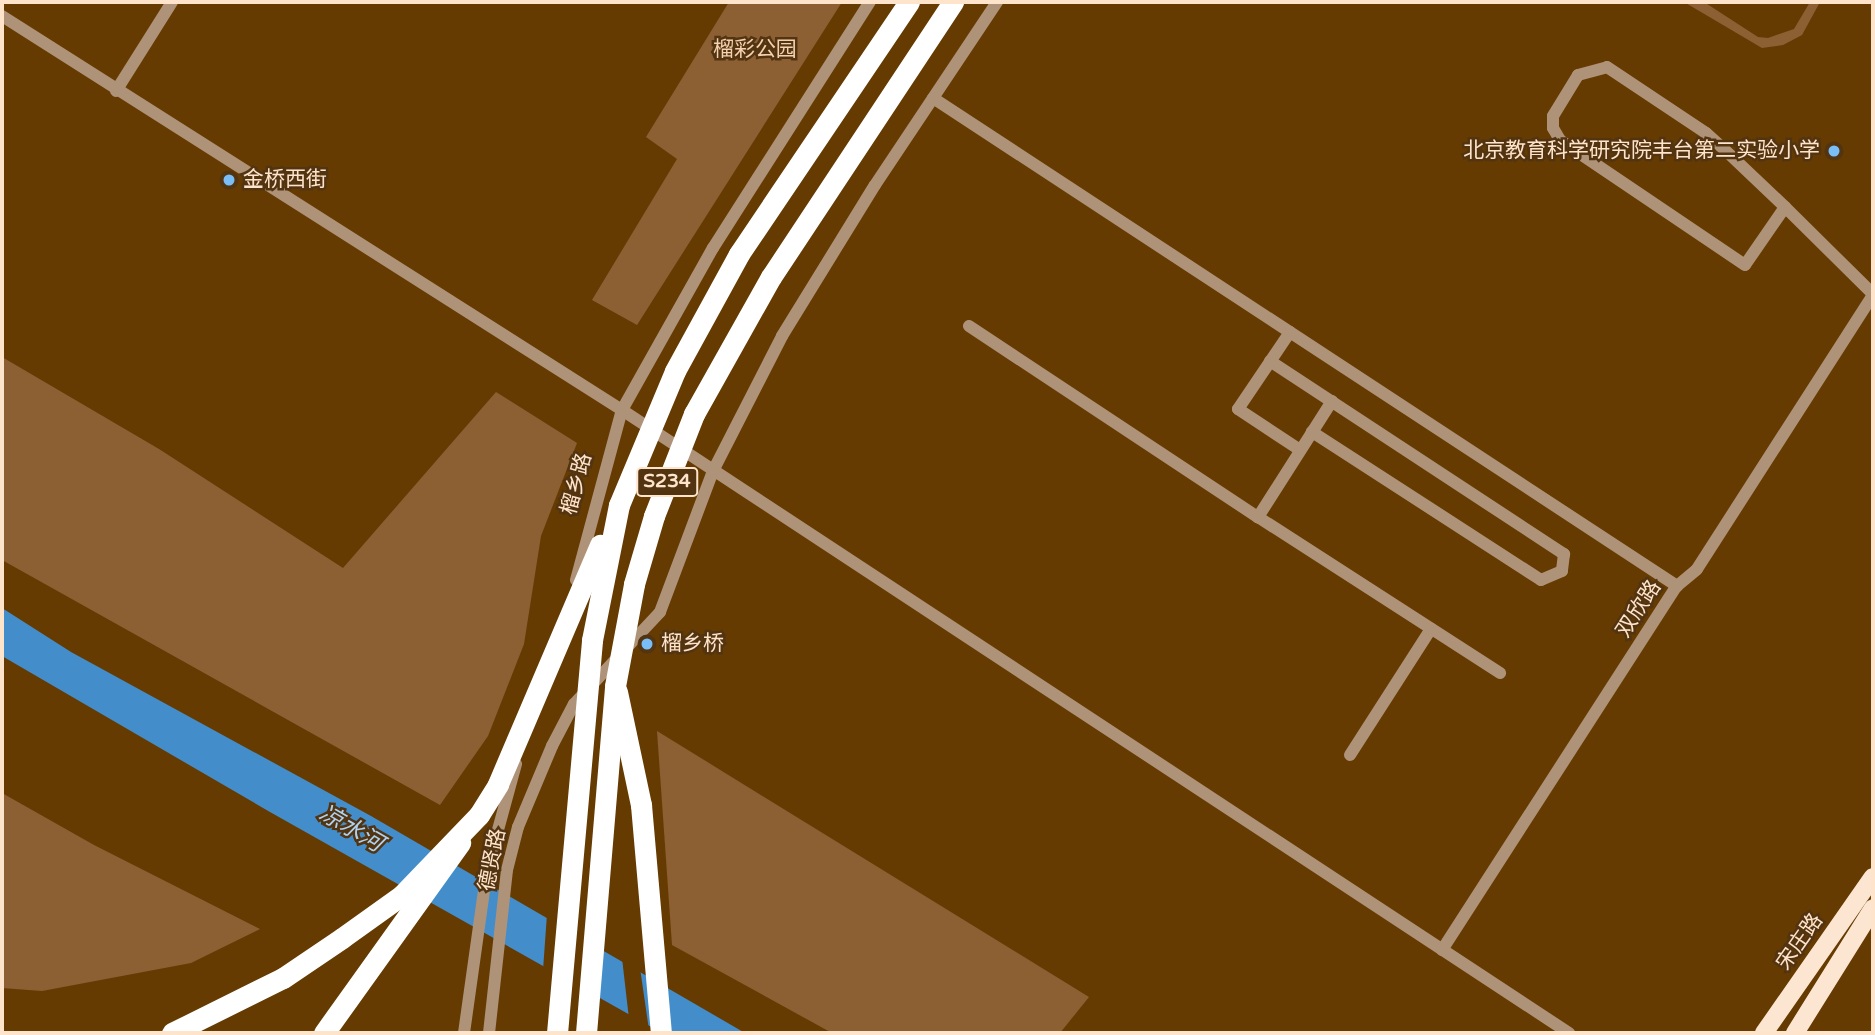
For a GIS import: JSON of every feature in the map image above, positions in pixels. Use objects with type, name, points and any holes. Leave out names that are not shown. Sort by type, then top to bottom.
[{"type":"highway","name":"S234","points":[[557,1033],[592,640],[619,505],[675,371],[739,254],[909,2]]},
{"type":"highway","name":"S234","points":[[586,1033],[615,687],[634,584],[654,516],[694,414],[771,277],[953,2]]},
{"type":"highway","points":[[324,1033],[479,815],[498,784],[619,505]]},
{"type":"highway","points":[[615,687],[641,804],[661,1033]]},
{"type":"highway","points":[[172,1033],[283,978],[342,938],[402,895],[479,815]]},
{"type":"main road","name":"宋庄路","points":[[1764,1033],[1873,877]]},
{"type":"main road","name":"宋庄路","points":[[1795,1033],[1873,908]]},
{"type":"street","points":[[116,91],[172,2]]},
{"type":"street","name":"榴乡路","points":[[465,1032],[495,836],[562,630],[622,410],[713,248],[870,2]]},
{"type":"street","points":[[713,471],[782,336],[933,97],[997,2]]},
{"type":"street","points":[[2,16],[116,91],[622,410],[1569,1033]]},
{"type":"street","points":[[1785,207],[1745,265],[1560,139],[1553,128],[1553,116],[1578,75],[1607,67],[1706,133],[1785,207],[1873,294]]},
{"type":"street","points":[[933,97],[1677,586]]},
{"type":"street","name":"双欣路","points":[[1442,950],[1677,586],[1697,569],[1873,294]]},
{"type":"street","points":[[968,326],[1500,674]]},
{"type":"street","points":[[1290,332],[1238,409],[1300,450]]},
{"type":"street","points":[[1270,361],[1564,554],[1562,571],[1541,580],[1312,432]]},
{"type":"street","points":[[1258,517],[1298,460],[1300,450],[1332,401]]},
{"type":"street","name":"德贤路","points":[[489,1033],[507,870],[517,827],[552,746],[574,704],[660,611],[713,471]]},
{"type":"street","points":[[1350,755],[1431,629]]},
{"type":"green space","name":"榴彩公园","points":[[729,2],[842,2],[637,325],[592,300],[677,159],[646,137]]},
{"type":"green space","points":[[1684,2],[1704,2],[1758,37],[1768,38],[1794,29],[1810,2],[1820,2],[1802,35],[1783,45],[1762,48]]},
{"type":"green space","points":[[2,357],[159,449],[343,568],[496,392],[577,443],[541,536],[524,644],[488,736],[440,805],[2,560]]},
{"type":"green space","points":[[657,731],[1089,997],[1060,1033],[832,1033],[672,945]]},
{"type":"green space","points":[[2,793],[94,845],[260,929],[191,963],[42,991],[2,988]]},
{"type":"water","name":"凉水河","points":[[2,608],[71,652],[371,816],[745,1033],[662,1033],[270,812],[2,656]]},
{"type":"pier","points":[[547,914],[602,946],[598,1001],[543,970]]},
{"type":"pier","points":[[622,958],[640,968],[649,1030],[629,1019]]},
{"type":"place","name":"北京教育科学研究院丰台第二实验小学","points":[[1834,151]]},
{"type":"place","name":"金桥西街","points":[[229,180]]},
{"type":"place","name":"榴乡桥","points":[[647,644]]}]
